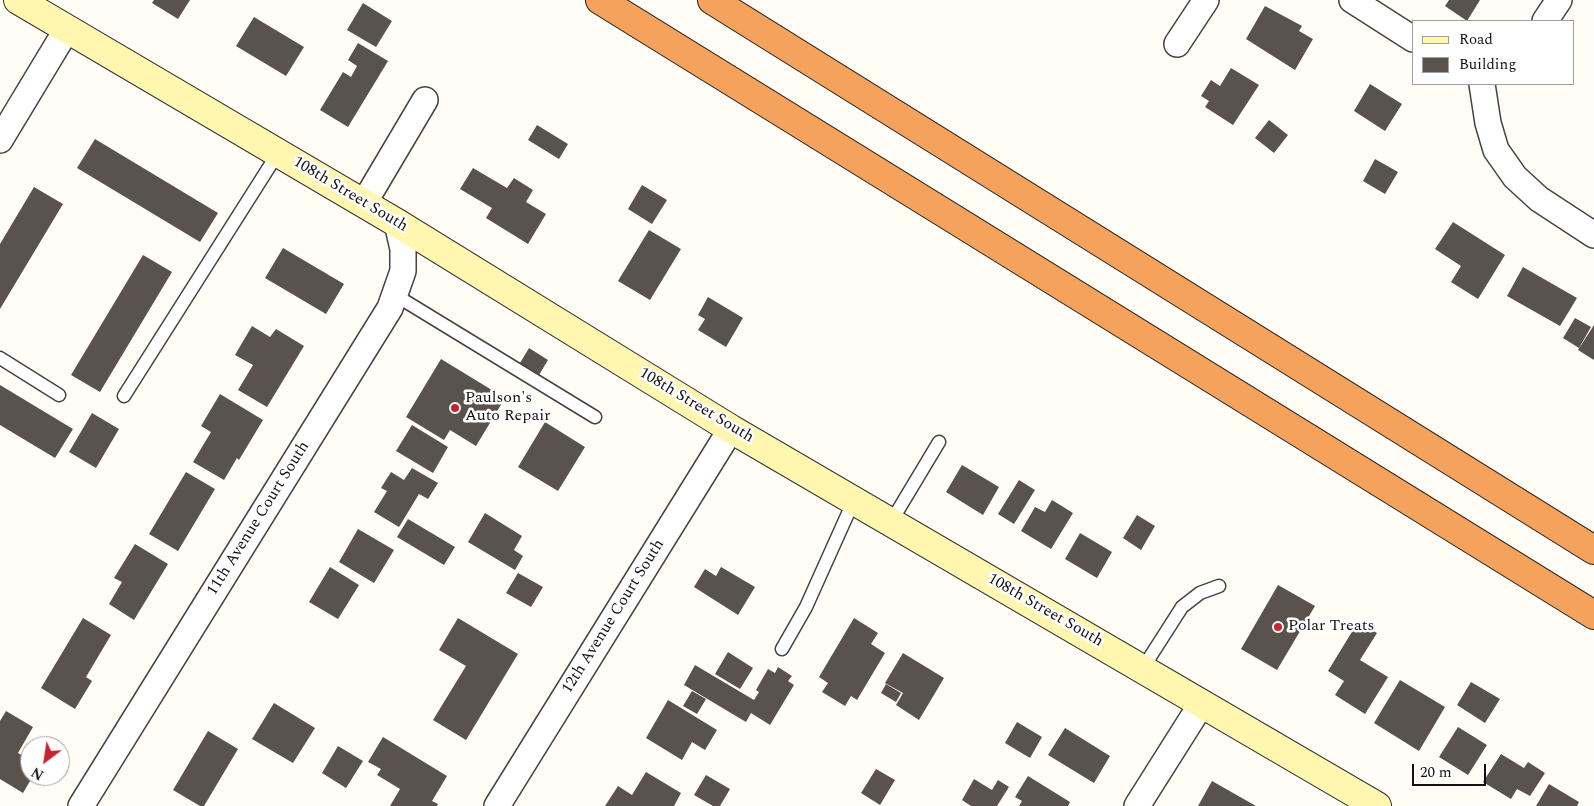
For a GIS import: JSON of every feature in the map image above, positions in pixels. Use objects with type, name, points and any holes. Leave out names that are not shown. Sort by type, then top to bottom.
[{"type":"highway","points":[[600,0],[1594,615]]},
{"type":"highway","points":[[712,0],[1594,550]]},
{"type":"street","name":"108th Street South","points":[[18,0],[364,202],[731,429],[1377,806]]},
{"type":"street","points":[[1177,44],[1206,0]]},
{"type":"street","points":[[1352,0],[1412,38]]},
{"type":"street","points":[[1546,20],[1559,0]]},
{"type":"street","points":[[0,140],[67,30]]},
{"type":"street","points":[[1483,85],[1488,123],[1496,150],[1515,178],[1539,199],[1594,235]]},
{"type":"street","points":[[364,202],[425,100]]},
{"type":"street","name":"11th Avenue Court South","points":[[80,806],[382,321],[396,295],[404,261],[397,222]]},
{"type":"street","name":"12th Avenue Court South","points":[[497,806],[731,429]]},
{"type":"street","points":[[1137,806],[1202,703]]},
{"type":"lane","points":[[124,396],[278,153]]},
{"type":"lane","points":[[396,295],[595,417]]},
{"type":"lane","points":[[0,358],[59,395]]},
{"type":"lane","points":[[891,522],[939,442]]},
{"type":"lane","points":[[782,649],[806,607],[854,500]]},
{"type":"lane","points":[[1143,668],[1182,607],[1200,593],[1220,586]]},
{"type":"building","points":[[154,0],[190,0],[178,19],[152,3]]},
{"type":"building","points":[[1449,0],[1480,0],[1468,20],[1445,6]]},
{"type":"building","points":[[363,3],[392,21],[376,47],[347,30]]},
{"type":"building","points":[[1265,6],[1302,26],[1299,31],[1313,39],[1295,70],[1246,39]]},
{"type":"building","points":[[254,17],[304,47],[286,76],[236,46]]},
{"type":"building","points":[[358,43],[388,61],[348,127],[320,110],[343,72],[351,77],[357,66],[348,60]]},
{"type":"building","points":[[1231,68],[1259,85],[1233,125],[1205,107],[1209,101],[1201,96],[1211,80],[1220,86]]},
{"type":"building","points":[[1370,84],[1402,104],[1385,131],[1354,111]]},
{"type":"building","points":[[1269,120],[1288,135],[1274,153],[1255,138]]},
{"type":"building","points":[[537,125],[568,144],[559,159],[528,140]]},
{"type":"building","points":[[95,139],[218,213],[200,242],[77,168]]},
{"type":"building","points":[[1375,159],[1398,172],[1385,194],[1363,181]]},
{"type":"building","points":[[473,168],[507,188],[514,178],[533,190],[526,202],[546,214],[528,244],[486,218],[492,208],[460,189]]},
{"type":"building","points":[[642,185],[667,200],[652,224],[628,209]]},
{"type":"building","points":[[34,187],[63,204],[0,309],[0,244]]},
{"type":"building","points":[[1453,222],[1505,255],[1478,299],[1451,282],[1461,266],[1435,249]]},
{"type":"building","points":[[649,230],[681,249],[650,300],[618,281]]},
{"type":"building","points":[[283,248],[344,284],[326,314],[265,278]]},
{"type":"building","points":[[143,255],[172,272],[100,392],[71,375]]},
{"type":"building","points":[[1523,267],[1577,298],[1560,326],[1507,296]]},
{"type":"building","points":[[708,297],[743,318],[726,347],[698,330],[705,319],[698,315]]},
{"type":"building","points":[[1575,318],[1591,327],[1579,348],[1563,338]]},
{"type":"building","points":[[1594,325],[1594,360],[1578,350]]},
{"type":"building","points":[[252,326],[270,337],[276,329],[304,346],[267,407],[238,390],[253,365],[235,355]]},
{"type":"building","points":[[529,348],[548,360],[536,380],[517,368]]},
{"type":"building","name":"Paulson's Auto Repair","points":[[441,359],[505,398],[476,446],[450,430],[444,440],[406,417]]},
{"type":"building","points":[[0,385],[73,429],[55,458],[0,425]]},
{"type":"building","points":[[220,394],[263,420],[239,460],[237,458],[224,480],[193,462],[211,432],[201,426]]},
{"type":"building","points":[[92,413],[119,429],[96,468],[69,452]]},
{"type":"building","points":[[545,422],[585,447],[558,491],[518,467]]},
{"type":"building","points":[[412,425],[448,447],[433,473],[396,451]]},
{"type":"building","points":[[962,465],[999,487],[983,515],[946,492]]},
{"type":"building","points":[[412,468],[438,483],[428,499],[419,494],[399,527],[374,512],[387,491],[381,488],[391,472],[404,480]]},
{"type":"building","points":[[186,472],[215,489],[178,551],[149,534]]},
{"type":"building","points":[[1019,480],[1035,490],[1014,524],[998,514]]},
{"type":"building","points":[[1052,500],[1073,513],[1051,549],[1021,531],[1035,507],[1045,512]]},
{"type":"building","points":[[485,513],[522,536],[514,550],[523,556],[515,570],[468,542]]},
{"type":"building","points":[[1137,515],[1155,526],[1141,550],[1123,538]]},
{"type":"building","points":[[408,519],[455,547],[444,565],[397,537]]},
{"type":"building","points":[[358,529],[394,550],[374,583],[339,562]]},
{"type":"building","points":[[1080,533],[1112,552],[1097,578],[1065,559]]},
{"type":"building","points":[[135,544],[168,564],[134,620],[109,604],[122,582],[114,578]]},
{"type":"building","points":[[330,567],[359,585],[338,619],[309,602]]},
{"type":"building","points":[[721,567],[755,587],[738,615],[694,587],[705,569],[716,576]]},
{"type":"building","points":[[518,573],[543,587],[531,607],[506,593]]},
{"type":"building","name":"Polar Treats","points":[[1278,585],[1315,606],[1277,670],[1241,649]]},
{"type":"building","points":[[83,618],[111,635],[86,677],[92,681],[75,709],[41,688]]},
{"type":"building","points":[[458,618],[518,654],[466,740],[433,720],[466,666],[439,650]]},
{"type":"building","points":[[854,618],[878,633],[871,644],[885,653],[857,700],[851,696],[845,706],[822,692],[828,683],[819,677]]},
{"type":"building","points":[[1358,622],[1377,633],[1360,660],[1388,677],[1365,714],[1335,695],[1344,681],[1328,671]]},
{"type":"building","points":[[728,652],[753,668],[740,689],[715,674]]},
{"type":"building","points":[[903,653],[944,678],[919,720],[896,705],[903,693],[885,683]]},
{"type":"building","points":[[695,665],[754,700],[759,692],[756,690],[768,669],[775,673],[778,667],[792,676],[788,681],[794,685],[770,725],[751,713],[746,722],[684,685]]},
{"type":"building","points":[[1400,680],[1445,707],[1419,751],[1374,723]]},
{"type":"building","points":[[1471,682],[1500,699],[1485,723],[1457,705]]},
{"type":"building","points":[[886,684],[901,693],[896,702],[881,693]]},
{"type":"building","points":[[692,691],[706,699],[697,714],[683,706]]},
{"type":"building","points":[[668,700],[717,730],[705,750],[692,742],[682,760],[646,738]]},
{"type":"building","points":[[274,703],[315,728],[293,763],[252,739]]},
{"type":"building","points":[[6,711],[33,727],[28,736],[20,736],[20,750],[18,753],[20,754],[20,786],[27,786],[23,793],[0,779],[0,721]]},
{"type":"building","points":[[1017,722],[1042,737],[1030,758],[1005,743]]},
{"type":"building","points":[[1458,727],[1487,745],[1468,775],[1439,757]]},
{"type":"building","points":[[1065,728],[1110,756],[1094,783],[1048,755]]},
{"type":"building","points":[[208,731],[238,749],[204,806],[200,806],[173,790]]},
{"type":"building","points":[[383,737],[447,776],[432,801],[438,804],[437,806],[390,806],[400,789],[377,775],[381,769],[368,762]]},
{"type":"building","points":[[338,746],[363,761],[346,788],[322,773]]},
{"type":"building","points":[[1501,754],[1524,768],[1528,762],[1545,773],[1530,796],[1517,789],[1511,799],[1483,782]]},
{"type":"building","points":[[876,769],[895,780],[880,805],[861,793]]},
{"type":"building","points":[[646,772],[681,793],[674,806],[605,806],[618,786],[632,795]]},
{"type":"building","points":[[706,775],[730,789],[720,806],[713,806],[694,795]]},
{"type":"building","points":[[1028,776],[1070,802],[1068,806],[1019,806],[1022,801],[1015,797]]},
{"type":"building","points":[[974,779],[992,790],[998,780],[1009,787],[997,806],[971,806],[962,800]]},
{"type":"building","points":[[1212,781],[1256,806],[1198,806]]},
{"type":"building","points":[[1549,784],[1579,802],[1577,806],[1536,806]]},
{"type":"place","name":"Paulson's Auto Repair","points":[[455,408]]},
{"type":"place","name":"Polar Treats","points":[[1278,627]]}]
